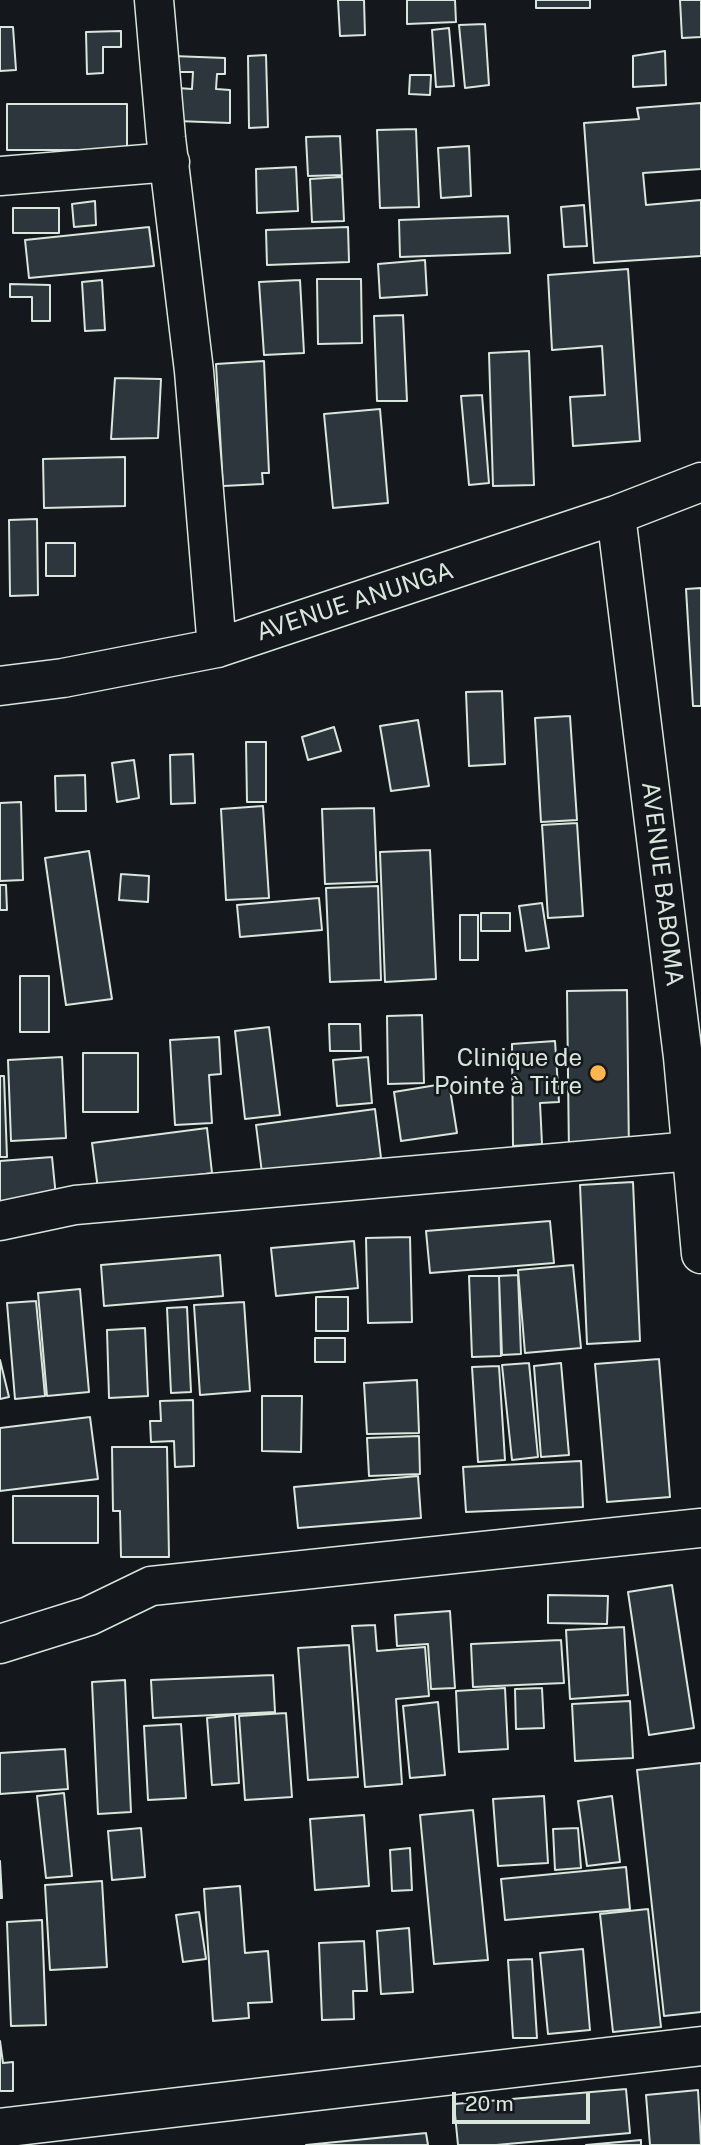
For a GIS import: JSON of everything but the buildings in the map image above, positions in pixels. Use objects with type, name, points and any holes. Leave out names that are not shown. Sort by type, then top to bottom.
[{"type":"street","points":[[153,0],[194,371],[217,648]]},
{"type":"street","points":[[0,176],[170,162]]},
{"type":"street","name":"AVENUE ANUNGA","points":[[0,686],[63,678],[217,648],[616,515],[701,482]]},
{"type":"street","name":"AVENUE BABOMA","points":[[616,515],[692,1055],[692,1151],[701,1254]]},
{"type":"street","points":[[0,1221],[75,1205],[692,1151]]},
{"type":"street","points":[[0,1644],[89,1616],[150,1586],[701,1528]]},
{"type":"street","points":[[0,2128],[701,2046]]},
{"type":"place","name":"Clinique de Pointe à Titre","points":[[598,1073]]}]
